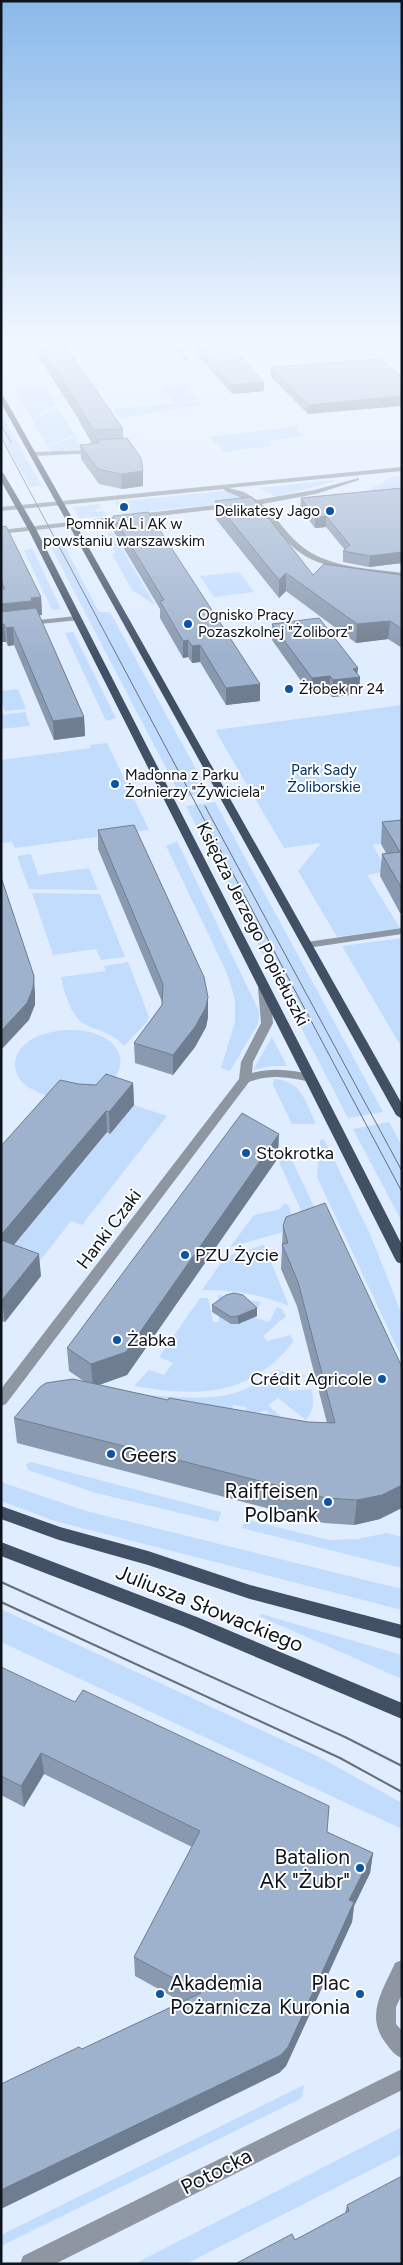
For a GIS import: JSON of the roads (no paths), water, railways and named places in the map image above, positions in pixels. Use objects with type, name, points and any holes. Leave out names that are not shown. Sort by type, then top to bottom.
[{"type":"main road","name":"Księdza Jerzego Popiełuszki","points":[[30,448],[74,524],[402,1114]]},
{"type":"main road","name":"Księdza Jerzego Popiełuszki","points":[[1,474],[32,529],[402,1259]]},
{"type":"main road","name":"Juliusza Słowackiego","points":[[1,1512],[59,1533],[148,1558],[250,1592],[402,1632]]},
{"type":"main road","name":"Juliusza Słowackiego","points":[[1,1549],[191,1622],[402,1711]]},
{"type":"street","points":[[33,454],[101,452]]},
{"type":"street","points":[[1,509],[402,469]]},
{"type":"street","points":[[1,532],[258,503],[308,494],[374,472]]},
{"type":"street","points":[[209,488],[241,492],[258,503],[294,544],[312,557],[402,575]]},
{"type":"street","points":[[1,626],[76,618]]},
{"type":"street","points":[[307,945],[402,931]]},
{"type":"street","name":"Hanki Czaki","points":[[1,1400],[245,1079],[247,1062],[267,1023],[264,988]]},
{"type":"street","points":[[245,1079],[255,1075],[278,1072],[310,1078]]},
{"type":"street","points":[[388,1090],[402,1101]]},
{"type":"street","points":[[402,1970],[386,2007],[386,2027],[402,2048]]},
{"type":"street","name":"Potocka","points":[[31,2264],[402,2079]]},
{"type":"tram line","points":[[7,448],[402,1192]]},
{"type":"tram line","points":[[205,806],[402,1171]]},
{"type":"tram line","points":[[1,1582],[345,1737],[402,1766]]},
{"type":"tram line","points":[[1,1602],[340,1758],[402,1792]]},
{"type":"place","name":"Pomnik AL i AK w powstaniu warszawskim","points":[[124,507]]},
{"type":"place","name":"Delikatesy Jago","points":[[330,511]]},
{"type":"place","name":"Ognisko Pracy Pozaszkolnej \"Żoliborz\"","points":[[188,624]]},
{"type":"place","name":"Żłobek nr 24","points":[[289,689]]},
{"type":"place","name":"Madonna z Parku Żołnierzy \"Żywiciela\"","points":[[115,784]]},
{"type":"place","name":"Stokrotka","points":[[246,1153]]},
{"type":"place","name":"PZU Życie","points":[[185,1255]]},
{"type":"place","name":"Żabka","points":[[117,1340]]},
{"type":"place","name":"Crédit Agricole","points":[[382,1379]]},
{"type":"place","name":"Geers","points":[[111,1454]]},
{"type":"place","name":"Raiffeisen Polbank","points":[[328,1502]]},
{"type":"place","name":"Batalion AK \"Żubr\"","points":[[360,1868]]},
{"type":"place","name":"Akademia Pożarnicza","points":[[160,1994]]},
{"type":"place","name":"Plac Kuronia","points":[[360,1994]]},
{"type":"park label","name":"Park Sady Żoliborskie","points":[[324,778]]}]
